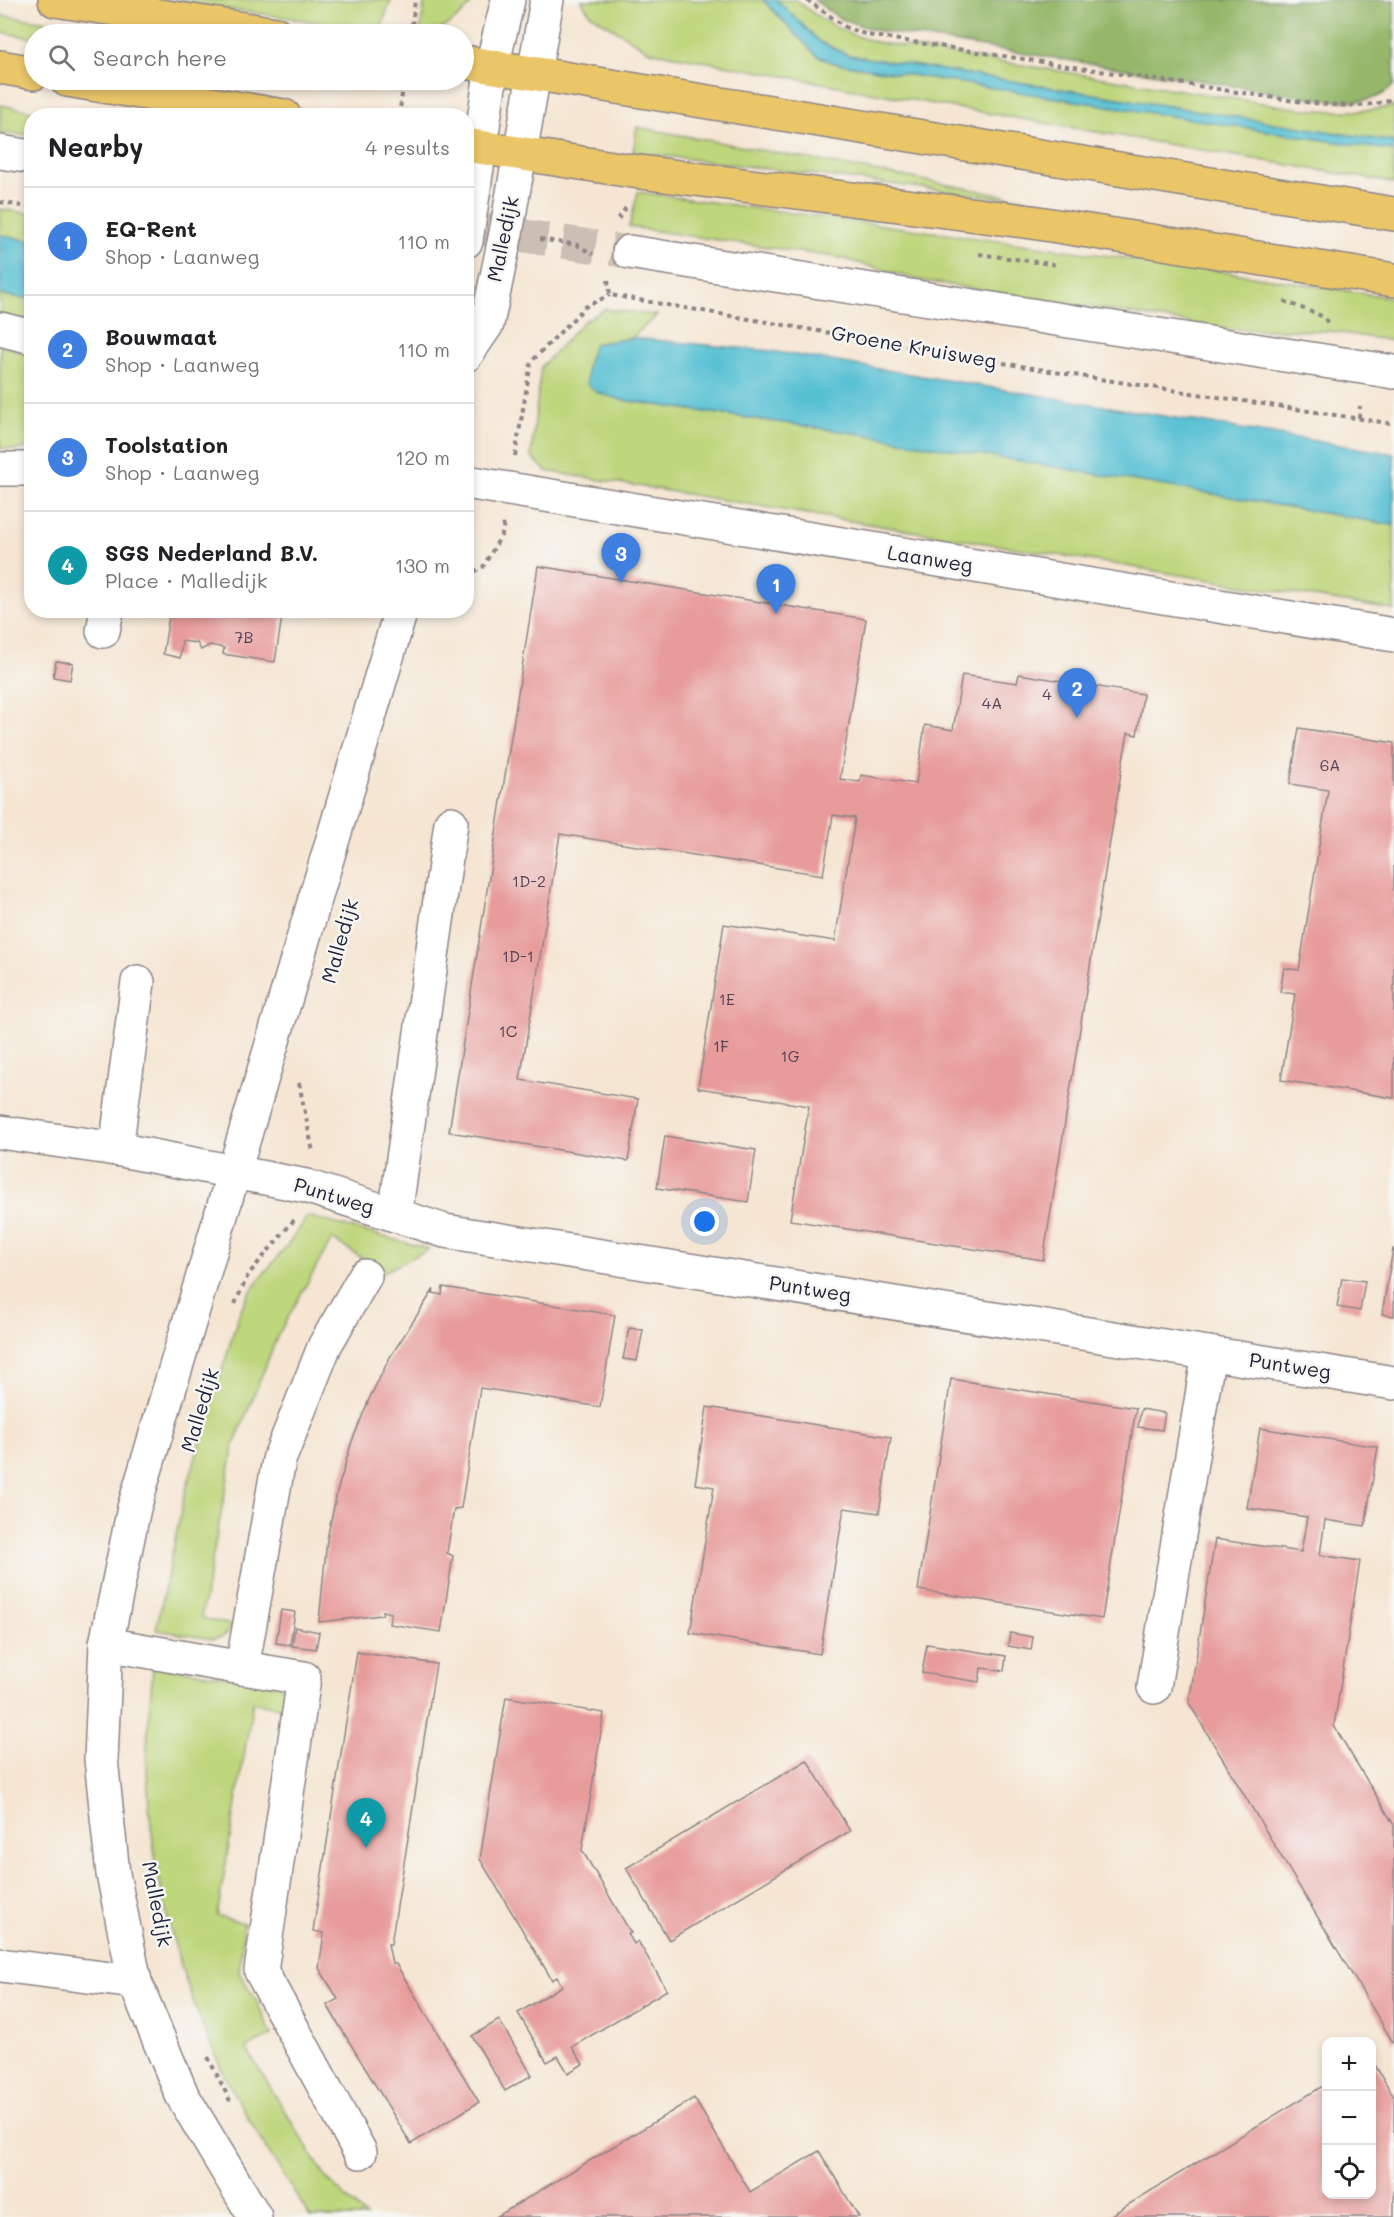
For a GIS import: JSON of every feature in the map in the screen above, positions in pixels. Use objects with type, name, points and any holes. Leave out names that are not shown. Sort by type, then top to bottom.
[{"type":"main road","points":[[55,0],[211,24]]},
{"type":"main road","points":[[478,64],[1394,214]]},
{"type":"main road","points":[[0,67],[24,71]]},
{"type":"main road","points":[[128,90],[236,108]]},
{"type":"main road","points":[[474,146],[632,171],[1032,222],[1394,280]]},
{"type":"street","name":"Malledijk","points":[[474,130],[478,64],[508,0]]},
{"type":"street","name":"Malledijk","points":[[474,343],[486,324],[506,232],[547,0]]},
{"type":"street","points":[[0,152],[24,156]]},
{"type":"street","points":[[609,246],[1394,372]]},
{"type":"street","points":[[0,329],[24,335]]},
{"type":"street","points":[[0,468],[24,469]]},
{"type":"street","name":"Laanweg","points":[[474,483],[1394,635]]},
{"type":"street","name":"Malledijk","points":[[255,2217],[183,2095],[135,1982],[113,1874],[101,1760],[106,1644],[134,1508],[399,618]]},
{"type":"street","points":[[395,1215],[451,823]]},
{"type":"street","points":[[116,1149],[138,982]]},
{"type":"street","points":[[0,1132],[116,1149],[233,1170]]},
{"type":"street","name":"Puntweg","points":[[233,1170],[306,1186],[445,1230],[1394,1383]]},
{"type":"street","points":[[242,1668],[279,1460],[325,1346],[365,1276]]},
{"type":"street","points":[[1154,1687],[1209,1353]]},
{"type":"street","points":[[106,1644],[304,1677],[261,1971],[360,2152]]},
{"type":"street","points":[[0,1965],[135,1982]]},
{"type":"path","points":[[412,24],[415,0]]},
{"type":"path","points":[[807,0],[847,28],[867,35],[1295,101],[1341,106],[1385,102],[1394,98]]},
{"type":"path","points":[[400,108],[403,90]]},
{"type":"path","points":[[0,202],[24,206]]},
{"type":"path","points":[[592,253],[609,246],[629,204]]},
{"type":"path","points":[[506,232],[577,245],[592,253]]},
{"type":"path","points":[[592,253],[609,246]]},
{"type":"path","points":[[974,253],[1066,266]]},
{"type":"path","points":[[550,341],[585,307],[610,295],[607,276]]},
{"type":"path","name":"Groene Kruisweg","points":[[610,295],[1067,374],[1394,424]]},
{"type":"path","points":[[1279,300],[1324,317],[1331,328]]},
{"type":"path","points":[[1359,418],[1360,406]]},
{"type":"path","points":[[230,1314],[248,1275],[293,1221],[306,1186],[313,1150],[299,1084],[302,1074]]},
{"type":"path","points":[[204,2051],[236,2112]]},
{"type":"green space","points":[[164,0],[391,0],[382,24],[331,24]]},
{"type":"green space","points":[[425,0],[475,0],[449,24],[421,24]]},
{"type":"green space","points":[[581,0],[763,0],[816,55],[834,63],[1394,151],[1394,183],[940,105],[649,51],[590,14]]},
{"type":"green space","points":[[777,0],[797,0],[833,26],[875,42],[1294,108],[1357,111],[1394,106],[1394,142],[848,55],[820,42]]},
{"type":"green space","points":[[814,0],[1394,0],[1394,84],[1375,98],[1362,100],[1335,101],[1298,96],[874,30],[839,18]]},
{"type":"green space","points":[[0,15],[60,24],[24,24],[24,36],[0,32]]},
{"type":"green space","points":[[0,105],[24,110],[24,135],[0,134]]},
{"type":"green space","points":[[637,127],[1051,204],[633,152]]},
{"type":"green space","points":[[638,192],[1220,271],[1394,298],[1394,341],[1329,331],[1226,329],[919,280],[841,258],[629,227]]},
{"type":"green space","points":[[0,209],[24,213],[24,240],[0,235]]},
{"type":"green space","points":[[0,295],[24,298],[24,320],[0,314]]},
{"type":"green space","points":[[605,309],[657,315],[632,338],[594,344],[596,392],[622,400],[861,434],[1394,525],[1394,610],[546,471],[531,456],[541,367],[584,321]]},
{"type":"green space","points":[[0,345],[24,353],[24,448],[0,448]]},
{"type":"green space","points":[[307,1216],[429,1249],[384,1272],[332,1239],[277,1337],[234,1445],[201,1618],[232,1625],[225,1635],[212,1639],[156,1630],[184,1497],[239,1314],[253,1288]]},
{"type":"green space","points":[[153,1665],[286,1687],[282,1708],[253,1702],[217,1916],[244,1923],[239,1973],[254,1996],[272,2035],[246,2048],[326,2178],[366,2217],[310,2217],[252,2125],[205,2033],[168,1921],[153,1843],[147,1753]]},
{"type":"water","points":[[763,0],[777,0],[820,42],[848,55],[1394,142],[1394,151],[834,63],[816,55]]},
{"type":"water","points":[[0,235],[24,240],[24,298],[0,295]]},
{"type":"water","points":[[632,338],[771,351],[1394,454],[1394,525],[861,434],[622,400],[596,392],[587,384],[587,365],[594,344]]},
{"type":"building","points":[[538,566],[866,619],[840,779],[860,782],[861,775],[916,784],[925,725],[953,730],[962,675],[1017,683],[1019,674],[1143,694],[1137,735],[1128,733],[1123,760],[1043,1260],[790,1220],[809,1106],[698,1088],[724,924],[835,941],[855,818],[833,815],[823,875],[560,834],[520,1080],[638,1099],[628,1161],[449,1132]]},
{"type":"building","points":[[169,618],[282,618],[275,662],[223,654],[224,648],[210,645],[201,650],[197,643],[182,641],[180,658],[163,654]]},
{"type":"building","points":[[56,661],[73,663],[70,680],[53,677]]},
{"type":"building","points":[[1299,728],[1394,743],[1394,1098],[1281,1080],[1295,994],[1280,992],[1284,968],[1299,970],[1328,790],[1290,784]]},
{"type":"building","points":[[665,1136],[756,1150],[748,1202],[657,1188]]},
{"type":"building","points":[[1394,1249],[1394,1316],[1382,1314]]},
{"type":"building","points":[[1342,1278],[1365,1281],[1360,1311],[1337,1307]]},
{"type":"building","points":[[443,1287],[615,1315],[600,1407],[480,1388],[461,1508],[454,1509],[447,1553],[453,1556],[441,1632],[389,1624],[391,1613],[383,1611],[382,1615],[319,1622],[327,1539],[337,1492],[352,1441],[390,1357],[434,1289],[433,1293],[442,1295]]},
{"type":"building","points":[[629,1328],[643,1330],[637,1361],[623,1359]]},
{"type":"building","points":[[951,1379],[1136,1408],[1102,1619],[918,1590]]},
{"type":"building","points":[[707,1407],[891,1437],[879,1513],[844,1508],[820,1654],[690,1633],[714,1487],[695,1484]]},
{"type":"building","points":[[1141,1409],[1165,1413],[1162,1430],[1138,1427]]},
{"type":"building","points":[[1260,1428],[1378,1447],[1365,1526],[1325,1520],[1320,1555],[1360,1561],[1334,1726],[1394,1825],[1394,2044],[1189,1703],[1215,1539],[1301,1552],[1307,1517],[1247,1508]]},
{"type":"building","points":[[281,1610],[295,1612],[290,1645],[276,1643]]},
{"type":"building","points":[[295,1627],[319,1632],[316,1649],[292,1646]]},
{"type":"building","points":[[1010,1633],[1033,1637],[1031,1650],[1008,1646]]},
{"type":"building","points":[[927,1644],[1006,1656],[1004,1671],[981,1668],[979,1682],[922,1673]]},
{"type":"building","points":[[357,1652],[436,1664],[391,1944],[388,1944],[392,1964],[396,1964],[479,2102],[411,2144],[327,2005],[338,1999],[319,1968],[324,1933],[313,1931]]},
{"type":"building","points":[[506,1697],[604,1713],[582,1850],[631,1933],[628,1934],[634,1944],[638,1941],[667,1990],[572,2047],[583,2064],[568,2073],[558,2056],[547,2062],[518,2013],[562,1986],[557,1977],[552,1980],[480,1859]]},
{"type":"building","points":[[807,1760],[850,1831],[669,1940],[626,1868]]},
{"type":"building","points":[[499,2020],[532,2075],[505,2091],[472,2036]]},
{"type":"building","points":[[1376,2067],[1394,2097],[1394,2217],[1108,2217],[1322,2086],[1322,2199],[1376,2199]]},
{"type":"building","points":[[694,2098],[750,2192],[819,2151],[859,2217],[496,2217]]},
{"type":"tunnel","points":[[474,228],[629,252]]},
{"type":"place","name":"Toolstation","points":[[621,583]]},
{"type":"place","name":"EQ-Rent","points":[[776,614]]},
{"type":"place","name":"Bouwmaat","points":[[1077,718]]},
{"type":"place","name":"SGS Nederland B.V.","points":[[366,1848]]}]
